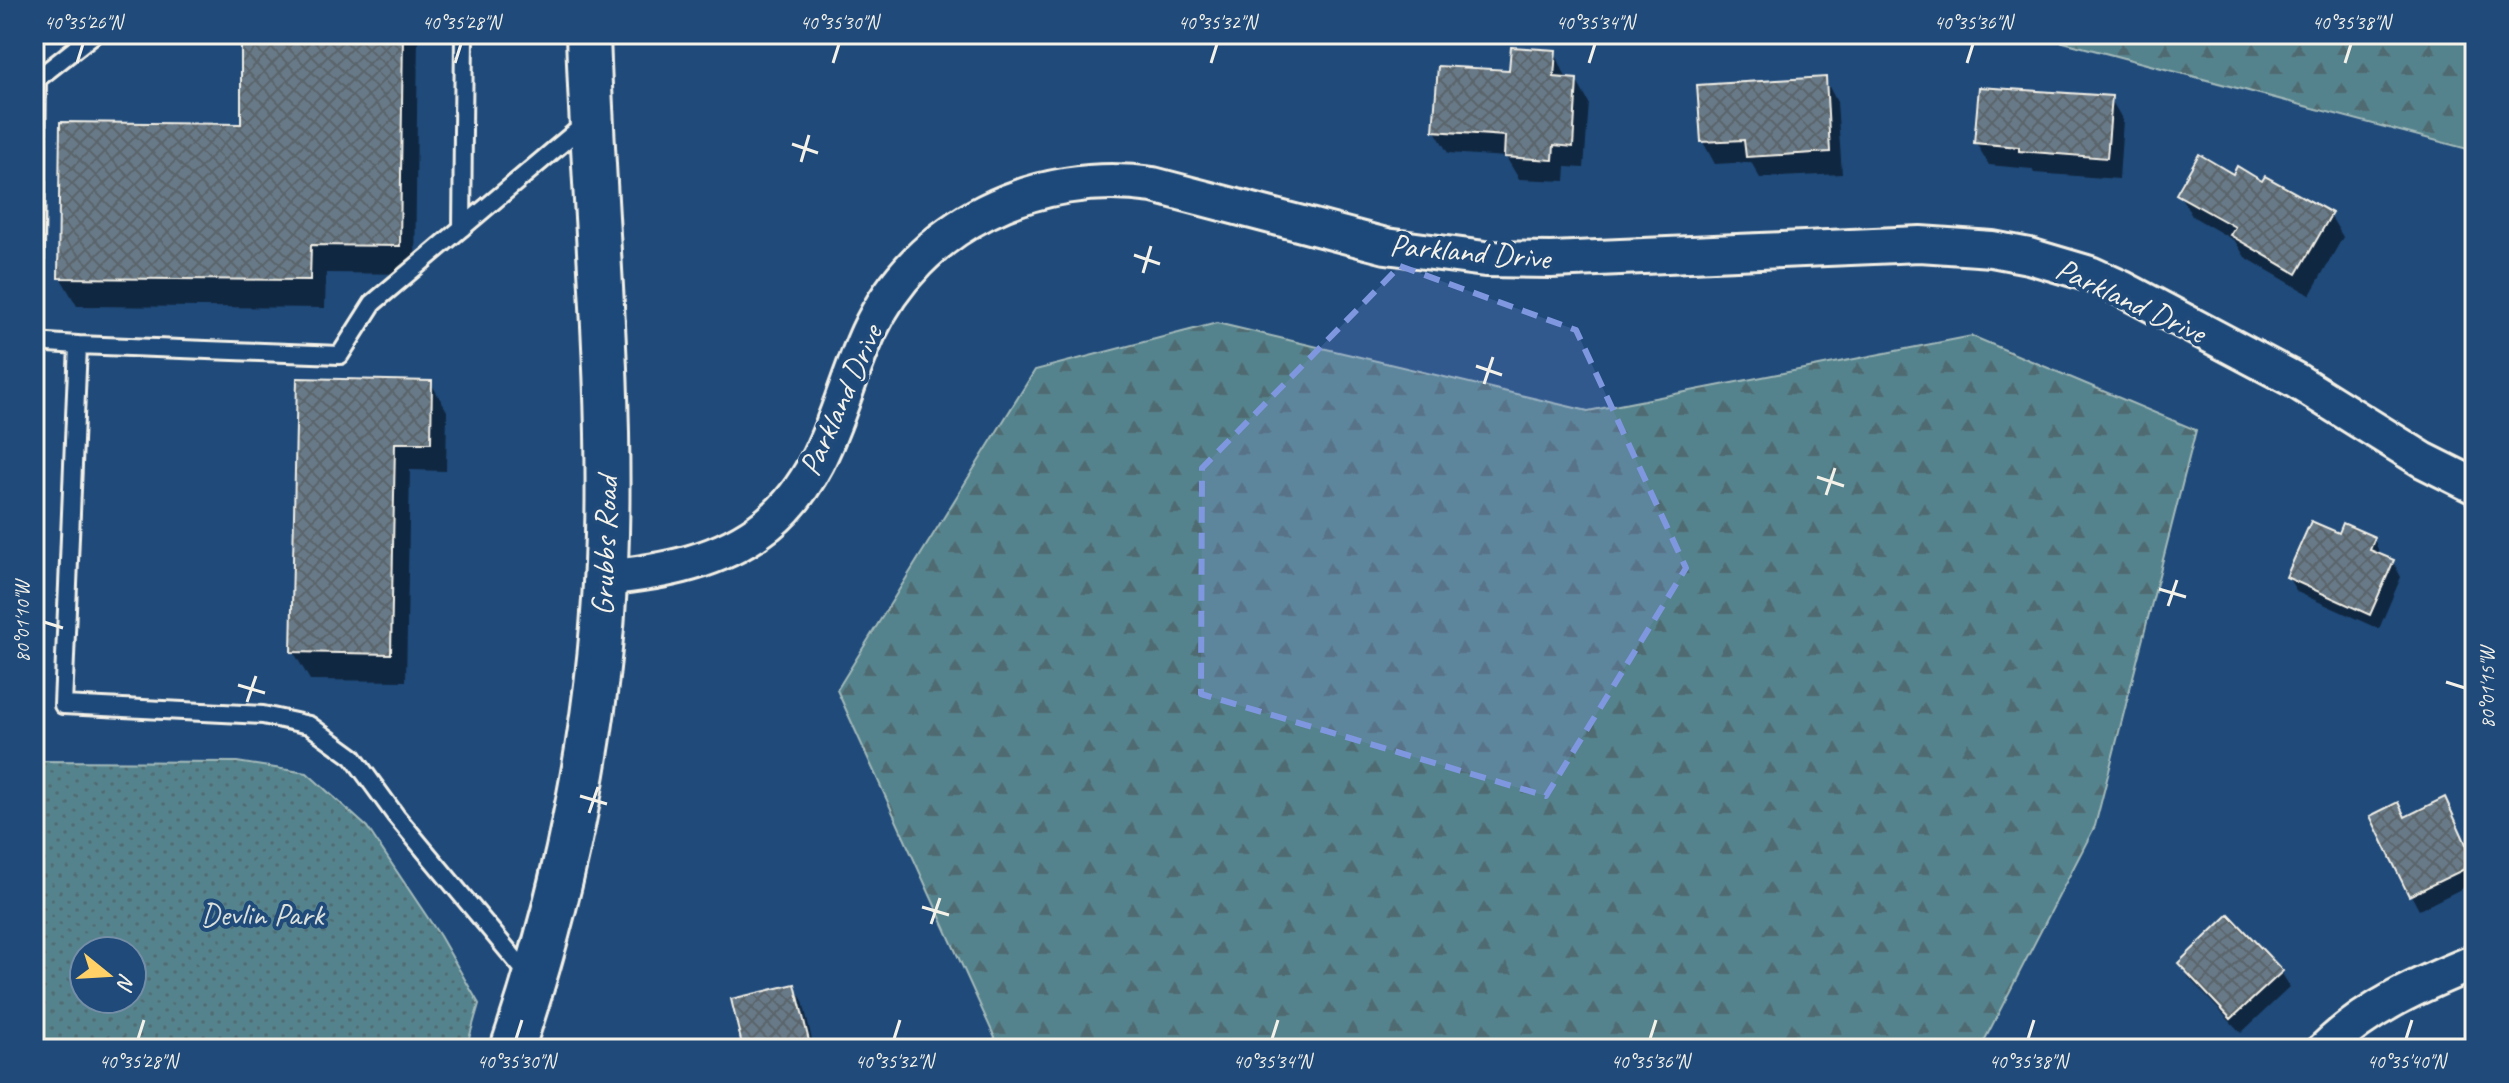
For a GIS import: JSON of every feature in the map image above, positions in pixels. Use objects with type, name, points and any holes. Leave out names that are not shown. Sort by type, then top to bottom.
[{"type":"street","name":"Grubbs Road","points":[[512,1049],[558,892],[579,789],[592,711],[604,578],[605,353],[590,120],[588,34]]},
{"type":"street","name":"Parkland Drive","points":[[604,578],[658,572],[691,564],[721,553],[769,523],[811,476],[827,443],[868,334],[906,275],[930,249],[967,221],[1007,200],[1051,186],[1084,181],[1153,185],[1386,246],[1485,259],[1551,260],[1920,244],[1992,249],[2029,256],[2090,274],[2123,289],[2295,380],[2423,460],[2475,486]]},
{"type":"street","points":[[2325,1049],[2404,992],[2475,962]]},
{"type":"lane","points":[[94,34],[37,79],[34,342],[340,355],[373,303],[590,120]]},
{"type":"lane","points":[[462,228],[464,34]]},
{"type":"lane","points":[[78,345],[63,705],[263,715],[309,725],[353,757],[414,838],[533,980]]},
{"type":"highlighted area","points":[[1400,266],[1576,330],[1686,568],[1546,796],[1201,694],[1202,468]]},
{"type":"green space","points":[[2033,34],[2475,34],[2475,151]]},
{"type":"green space","points":[[1217,323],[1588,411],[1972,336],[2196,430],[2095,826],[1980,1049],[1000,1049],[837,690],[1035,370]]},
{"type":"green space","name":"Devlin Park","points":[[34,761],[237,762],[307,773],[367,827],[440,936],[479,1004],[466,1049],[34,1049]]},
{"type":"building","points":[[241,34],[403,34],[400,246],[311,245],[310,280],[58,278],[60,122],[241,124]]},
{"type":"building","points":[[1511,47],[1556,50],[1554,77],[1577,79],[1573,147],[1554,145],[1553,160],[1504,157],[1505,136],[1433,131],[1438,66],[1509,70]]},
{"type":"building","points":[[1826,77],[1830,152],[1746,157],[1744,140],[1701,142],[1697,85]]},
{"type":"building","points":[[1979,87],[2112,96],[2107,158],[2019,151],[2019,147],[1974,143]]},
{"type":"building","points":[[2199,154],[2233,174],[2237,166],[2262,181],[2265,176],[2332,213],[2297,274],[2230,235],[2235,227],[2176,194]]},
{"type":"building","points":[[297,378],[432,381],[431,443],[395,443],[391,654],[291,652]]},
{"type":"building","points":[[2311,521],[2339,533],[2343,523],[2375,537],[2370,550],[2394,560],[2370,615],[2286,577]]},
{"type":"building","points":[[2445,797],[2475,864],[2409,896],[2370,816],[2398,802],[2405,817]]},
{"type":"building","points":[[2229,914],[2283,971],[2231,1019],[2178,963]]},
{"type":"building","points":[[795,984],[811,1049],[743,1049],[731,999]]}]
